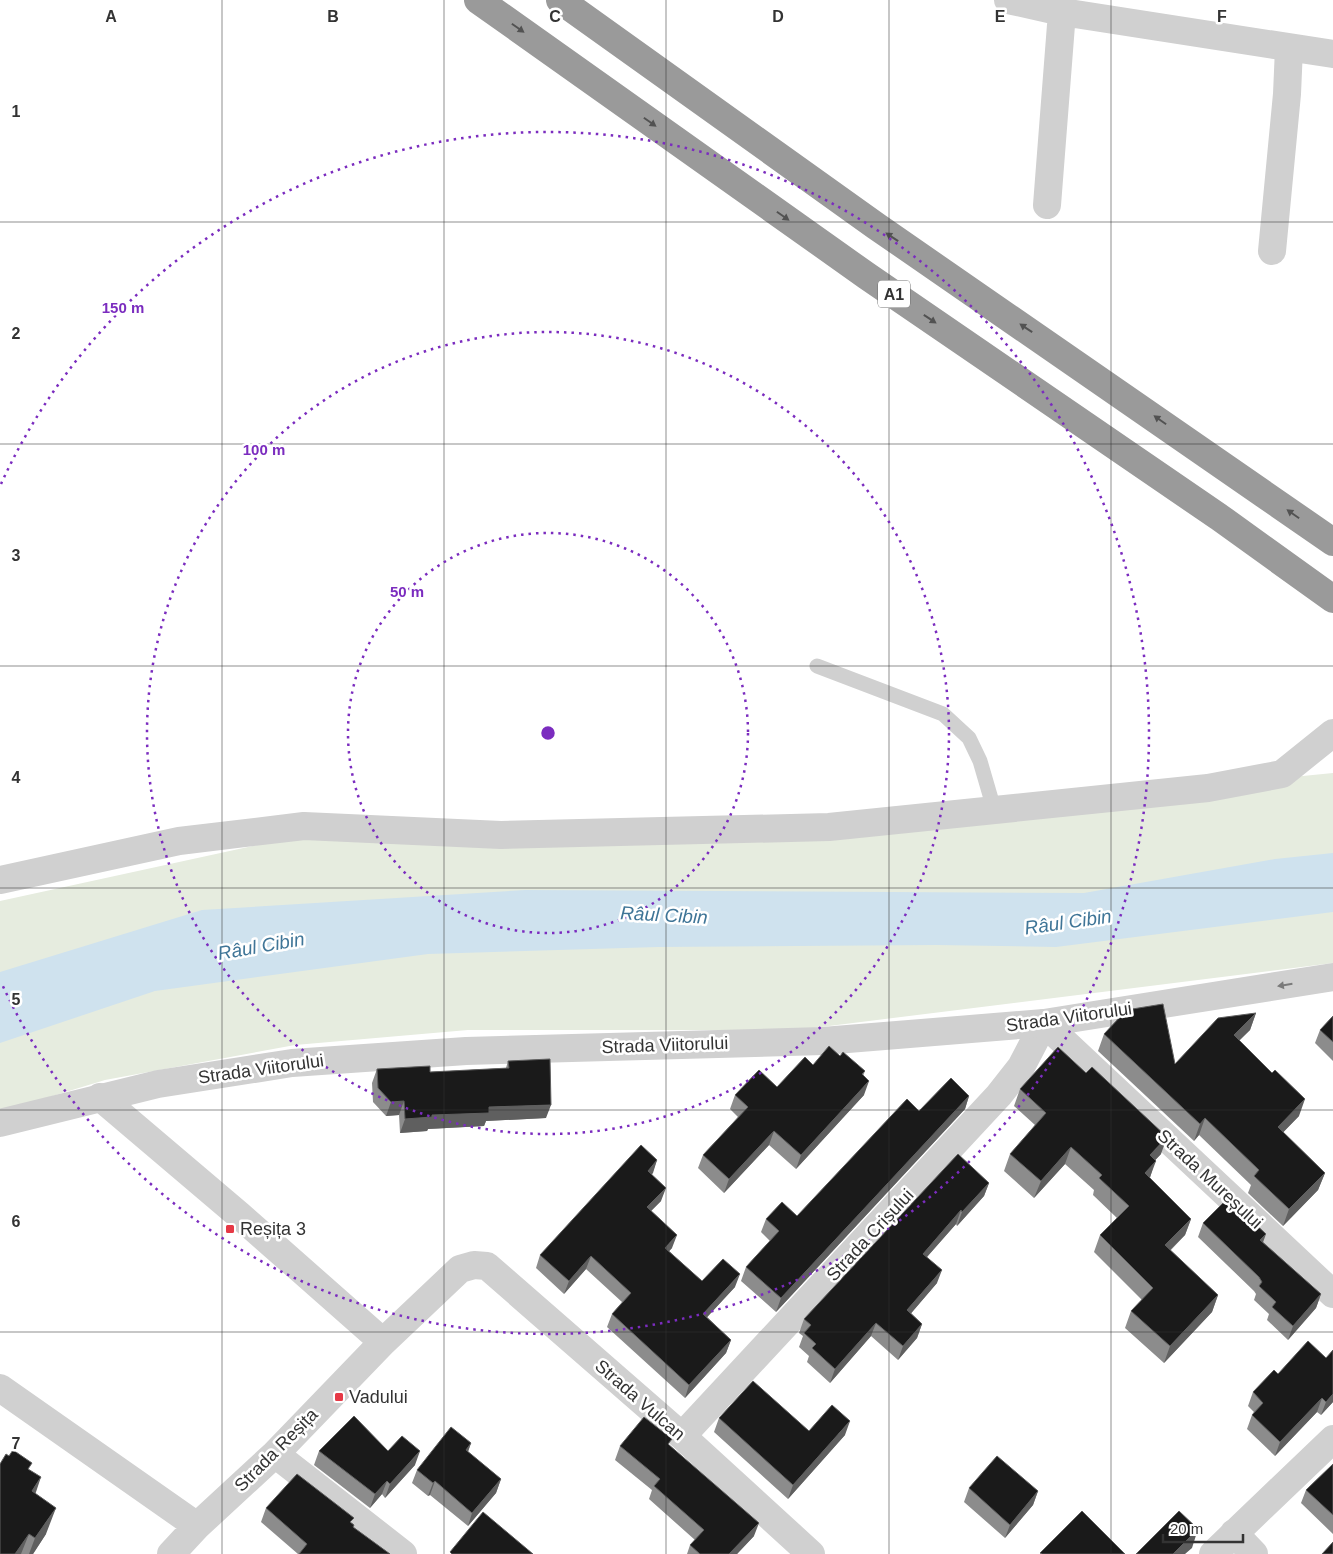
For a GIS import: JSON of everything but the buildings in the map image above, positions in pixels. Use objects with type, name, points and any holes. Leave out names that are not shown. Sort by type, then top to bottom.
[{"type":"highway","name":"A1","points":[[478,0],[867,276],[1219,517],[1323,591]]},
{"type":"highway","name":"A1","points":[[560,0],[876,226],[1333,542]]},
{"type":"street","points":[[1008,0],[1062,12],[1333,54]]},
{"type":"street","points":[[1047,204],[1062,12]]},
{"type":"street","points":[[1272,251],[1287,94],[1289,48]]},
{"type":"street","points":[[0,880],[179,841],[304,826],[501,835],[829,827],[1208,788],[1282,774],[1333,733]]},
{"type":"street","name":"Strada Viitorului","points":[[0,1122],[158,1084],[228,1072],[342,1058],[476,1050],[823,1041],[1044,1023],[1333,977]]},
{"type":"street","name":"Strada Mureșului","points":[[1044,1023],[1333,1294]]},
{"type":"street","name":"Strada Crișului","points":[[682,1436],[999,1095],[1021,1067],[1044,1023]]},
{"type":"street","points":[[100,1097],[239,1215],[383,1342]]},
{"type":"street","name":"Strada Vulcan","points":[[460,1269],[474,1265],[487,1266],[682,1436],[811,1554]]},
{"type":"street","name":"Strada Reșița","points":[[171,1554],[197,1526],[274,1454],[383,1342],[460,1269]]},
{"type":"street","points":[[0,1388],[197,1526]]},
{"type":"street","points":[[1213,1554],[1333,1439]]},
{"type":"street","points":[[274,1454],[403,1554]]},
{"type":"street","points":[[1234,1534],[1254,1554]]},
{"type":"lane","points":[[817,666],[943,714],[969,738],[980,760],[994,809]]},
{"type":"shaded area","points":[[1333,773],[1333,963],[797,1030],[468,1030],[295,1045],[105,1080],[0,1112],[0,901],[308,834],[961,818],[1038,802]]},
{"type":"water","name":"Râul Cibin","points":[[1333,853],[1333,912],[1056,947],[936,945],[658,947],[428,954],[155,991],[0,1043],[0,972],[202,910],[525,890],[1084,893],[1275,859]]},
{"type":"place","name":"Reșița 3","points":[[230,1229]]},
{"type":"place","name":"Vadului","points":[[339,1397]]}]
